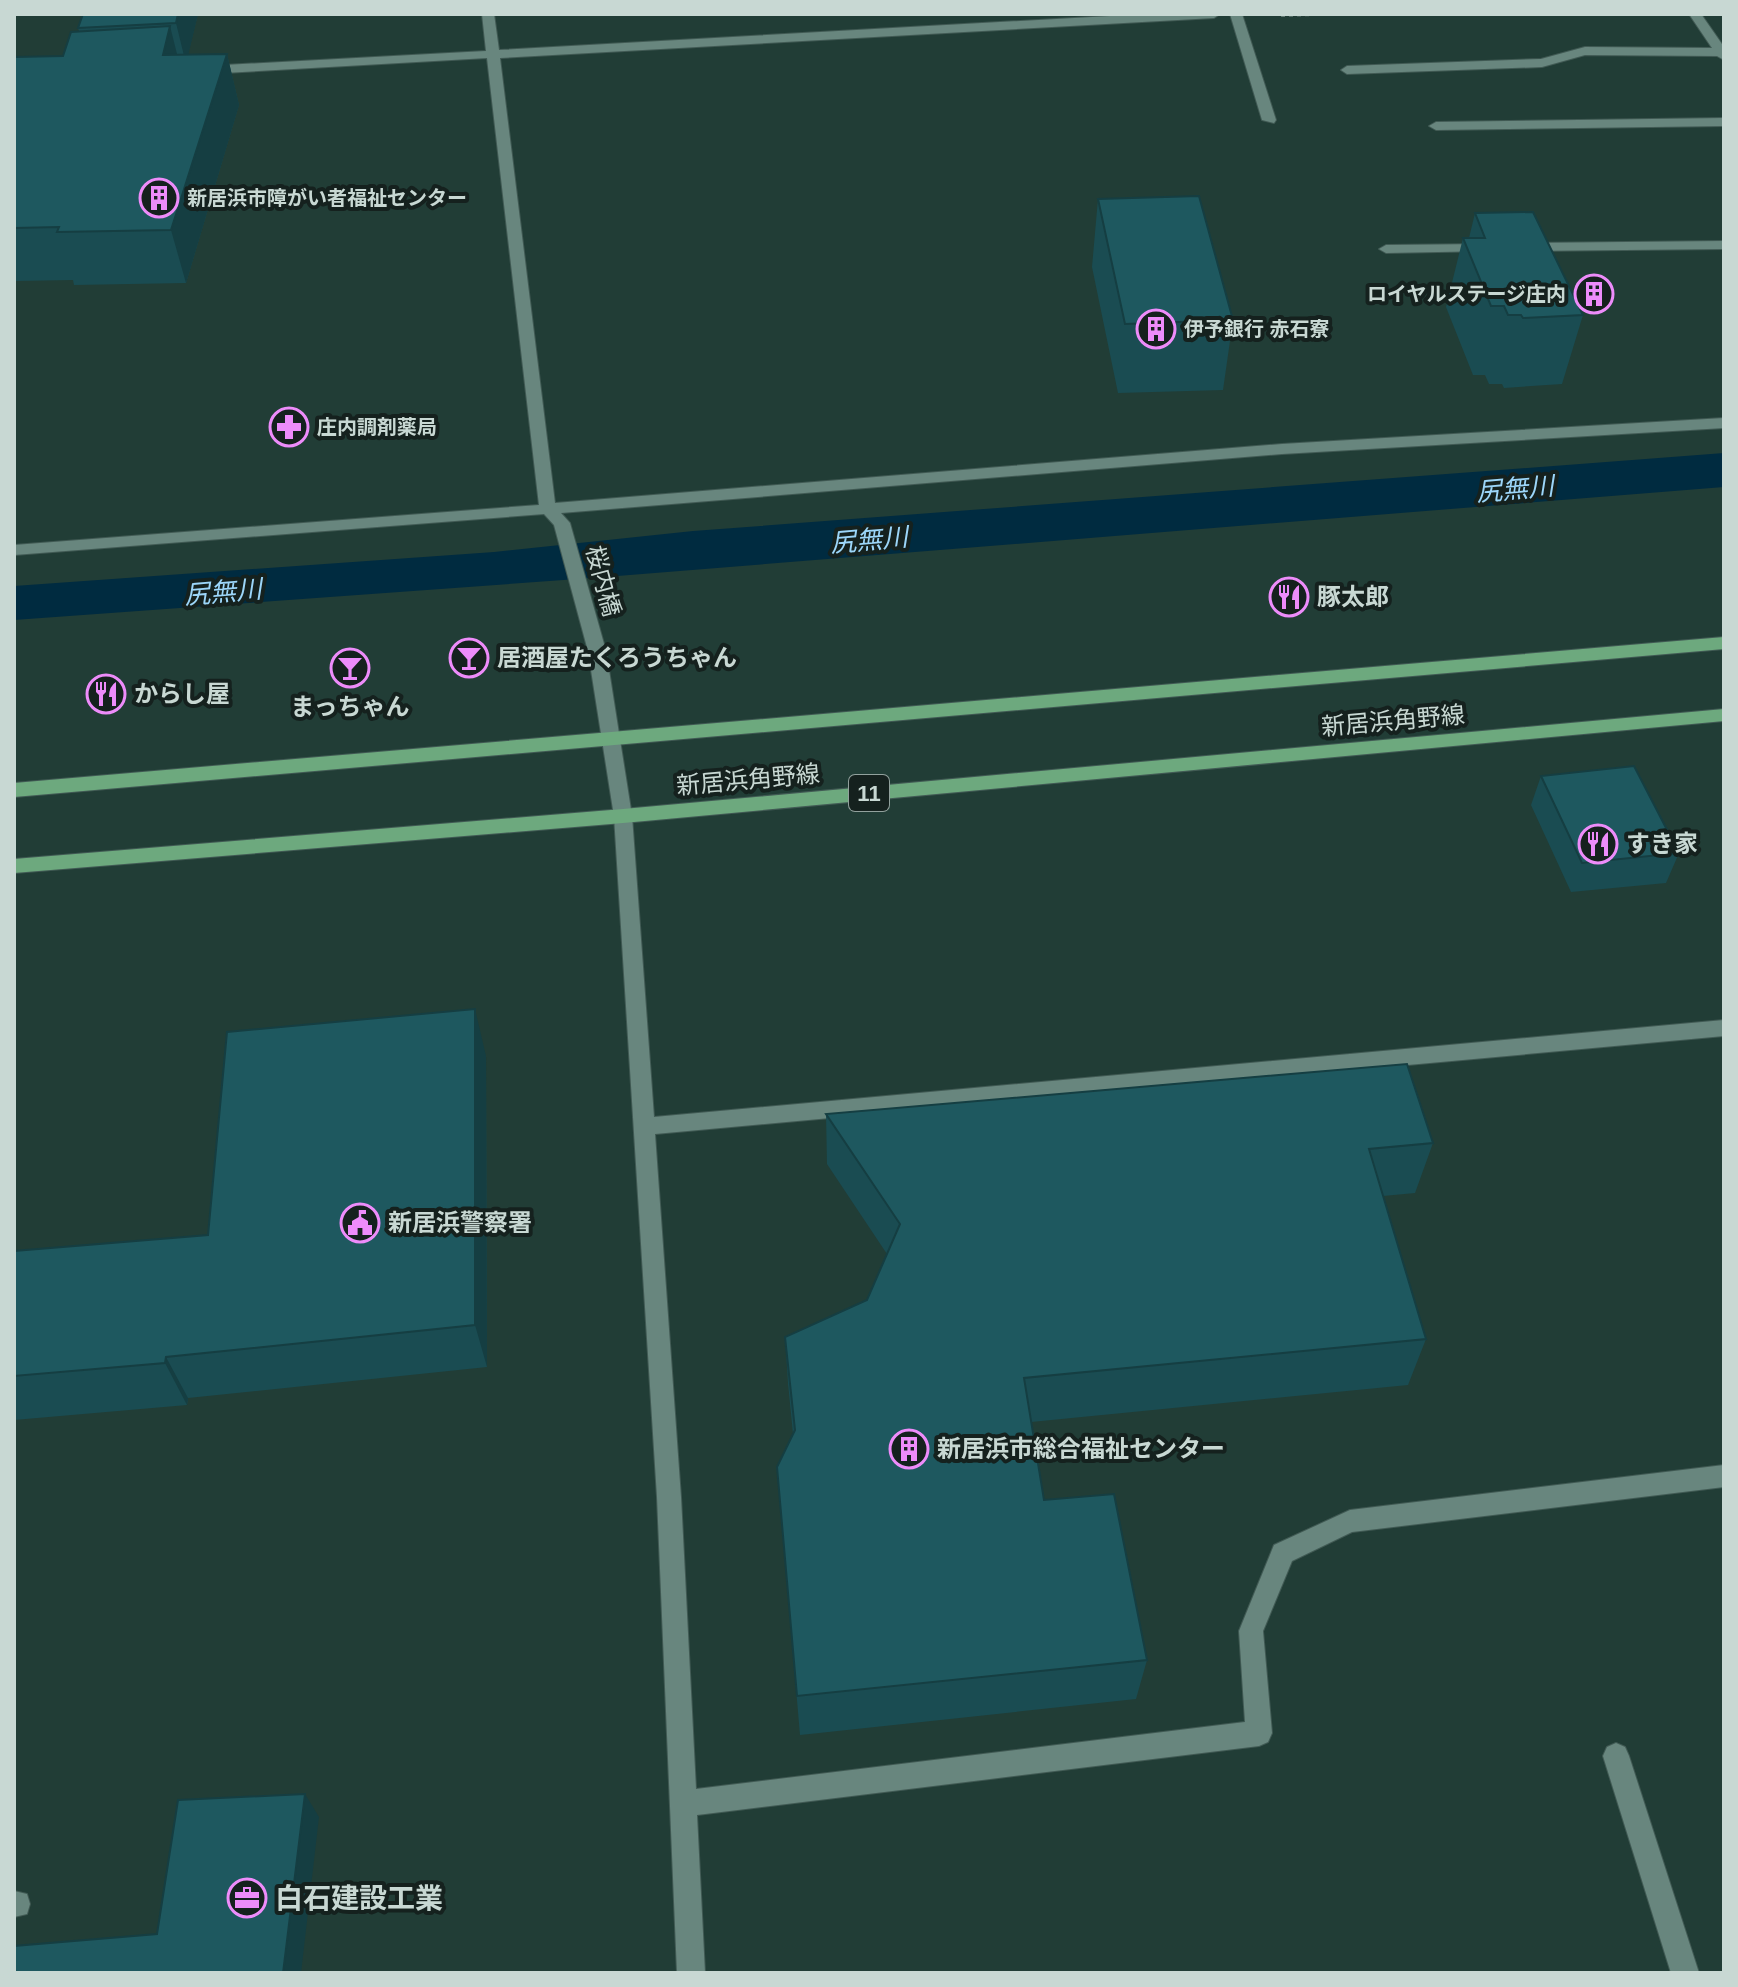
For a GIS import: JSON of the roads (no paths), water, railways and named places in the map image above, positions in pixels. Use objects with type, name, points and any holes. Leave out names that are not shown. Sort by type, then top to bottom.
[{"type":"main road","name":"新居浜角野線","points":[[14,790],[1724,643]]},
{"type":"main road","name":"新居浜角野線","points":[[14,866],[623,816],[1724,715]]},
{"type":"street","points":[[488,14],[548,509]]},
{"type":"street","points":[[187,71],[1214,14]]},
{"type":"street","points":[[1236,14],[1269,120]]},
{"type":"street","points":[[1695,14],[1722,54]]},
{"type":"street","points":[[1347,70],[1542,63],[1585,51],[1722,54]]},
{"type":"street","points":[[1436,126],[1724,122]]},
{"type":"street","points":[[1386,249],[1724,245]]},
{"type":"street","points":[[14,550],[548,509],[778,487],[1404,440],[1724,423]]},
{"type":"street","name":"桜内橋","points":[[548,509],[562,523],[597,651],[623,816],[669,1497],[691,1973]]},
{"type":"street","points":[[644,1126],[1724,1028]]},
{"type":"street","points":[[684,1803],[1259,1733],[1251,1631],[1283,1553],[1350,1521],[1724,1476]]},
{"type":"street","points":[[1616,1756],[1685,1973]]},
{"type":"water","name":"尻無川","points":[[1724,453],[1724,487],[605,577],[14,620],[14,586],[494,552],[693,531]]},
{"type":"place","name":"新居浜市障がい者福祉センター","points":[[159,198]]},
{"type":"place","name":"ロイヤルステージ庄内","points":[[1594,294]]},
{"type":"place","name":"伊予銀行 赤石寮","points":[[1156,329]]},
{"type":"place","name":"庄内調剤薬局","points":[[289,427]]},
{"type":"place","name":"豚太郎","points":[[1289,597]]},
{"type":"place","name":"居酒屋たくろうちゃん","points":[[469,658]]},
{"type":"place","name":"まっちゃん","points":[[350,668]]},
{"type":"place","name":"からし屋","points":[[106,694]]},
{"type":"place","name":"すき家","points":[[1598,844]]},
{"type":"place","name":"新居浜警察署","points":[[360,1223]]},
{"type":"place","name":"新居浜市総合福祉センター","points":[[909,1449]]},
{"type":"place","name":"白石建設工業","points":[[247,1898]]}]
